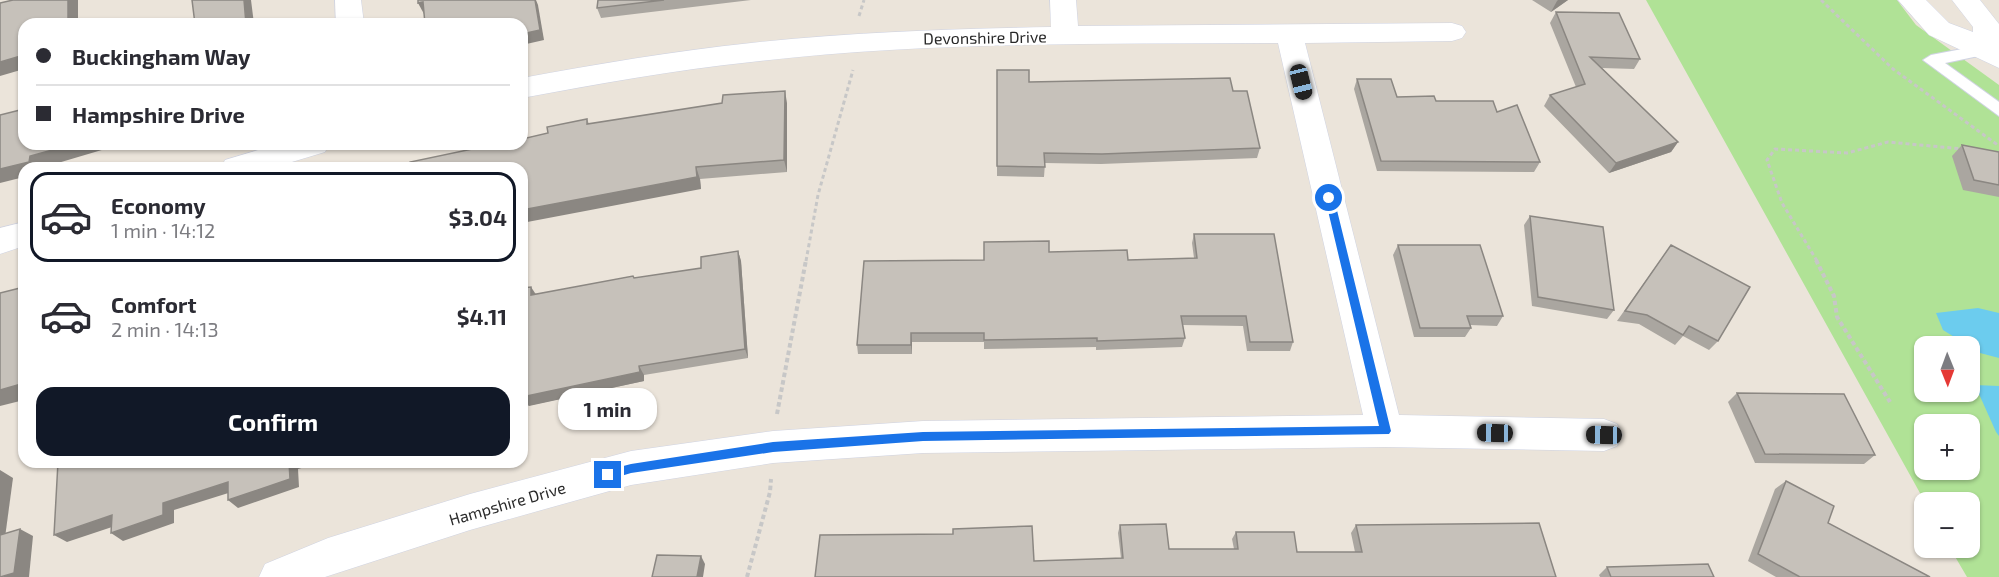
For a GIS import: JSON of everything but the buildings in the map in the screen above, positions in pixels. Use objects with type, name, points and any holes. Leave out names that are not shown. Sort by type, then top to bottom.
[{"type":"street","points":[[348,0],[350,18]]},
{"type":"street","points":[[1063,0],[1065,35]]},
{"type":"street","points":[[1911,0],[1939,29],[1994,53]]},
{"type":"street","points":[[1965,0],[1986,25],[1994,53]]},
{"type":"street","name":"Devonshire Drive","points":[[528,87],[670,62],[856,41],[1065,35],[1290,36],[1452,32]]},
{"type":"street","points":[[1290,36],[1385,431]]},
{"type":"street","points":[[256,162],[294,150]]},
{"type":"street","points":[[0,241],[18,236]]},
{"type":"street","name":"Hampshire Drive","points":[[279,577],[328,557],[470,512],[631,468],[773,447],[923,437],[1385,431],[1604,435]]},
{"type":"lane","points":[[1994,53],[1931,60],[1999,110]]},
{"type":"path","points":[[1821,0],[1893,69],[1999,146]]},
{"type":"path","points":[[777,415],[818,195],[854,66]]},
{"type":"path","points":[[1890,402],[1837,317],[1834,296],[1806,240],[1782,203],[1767,160],[1775,149],[1847,153],[1888,142],[1967,149]]},
{"type":"path","points":[[747,577],[770,492],[771,476]]},
{"type":"green space","points":[[1646,0],[1897,0],[1916,25],[1999,85],[1999,577],[1967,577],[1956,558],[1980,558],[1980,492],[1919,492]]},
{"type":"water","points":[[1978,308],[1999,313],[1999,358],[1980,353],[1980,336],[1953,336],[1943,330],[1936,313]]},
{"type":"water","points":[[1980,385],[1999,386],[1999,436],[1980,396]]},
{"type":"route","points":[[608,475],[631,468],[773,447],[923,437],[1385,431],[1329,198]]}]
